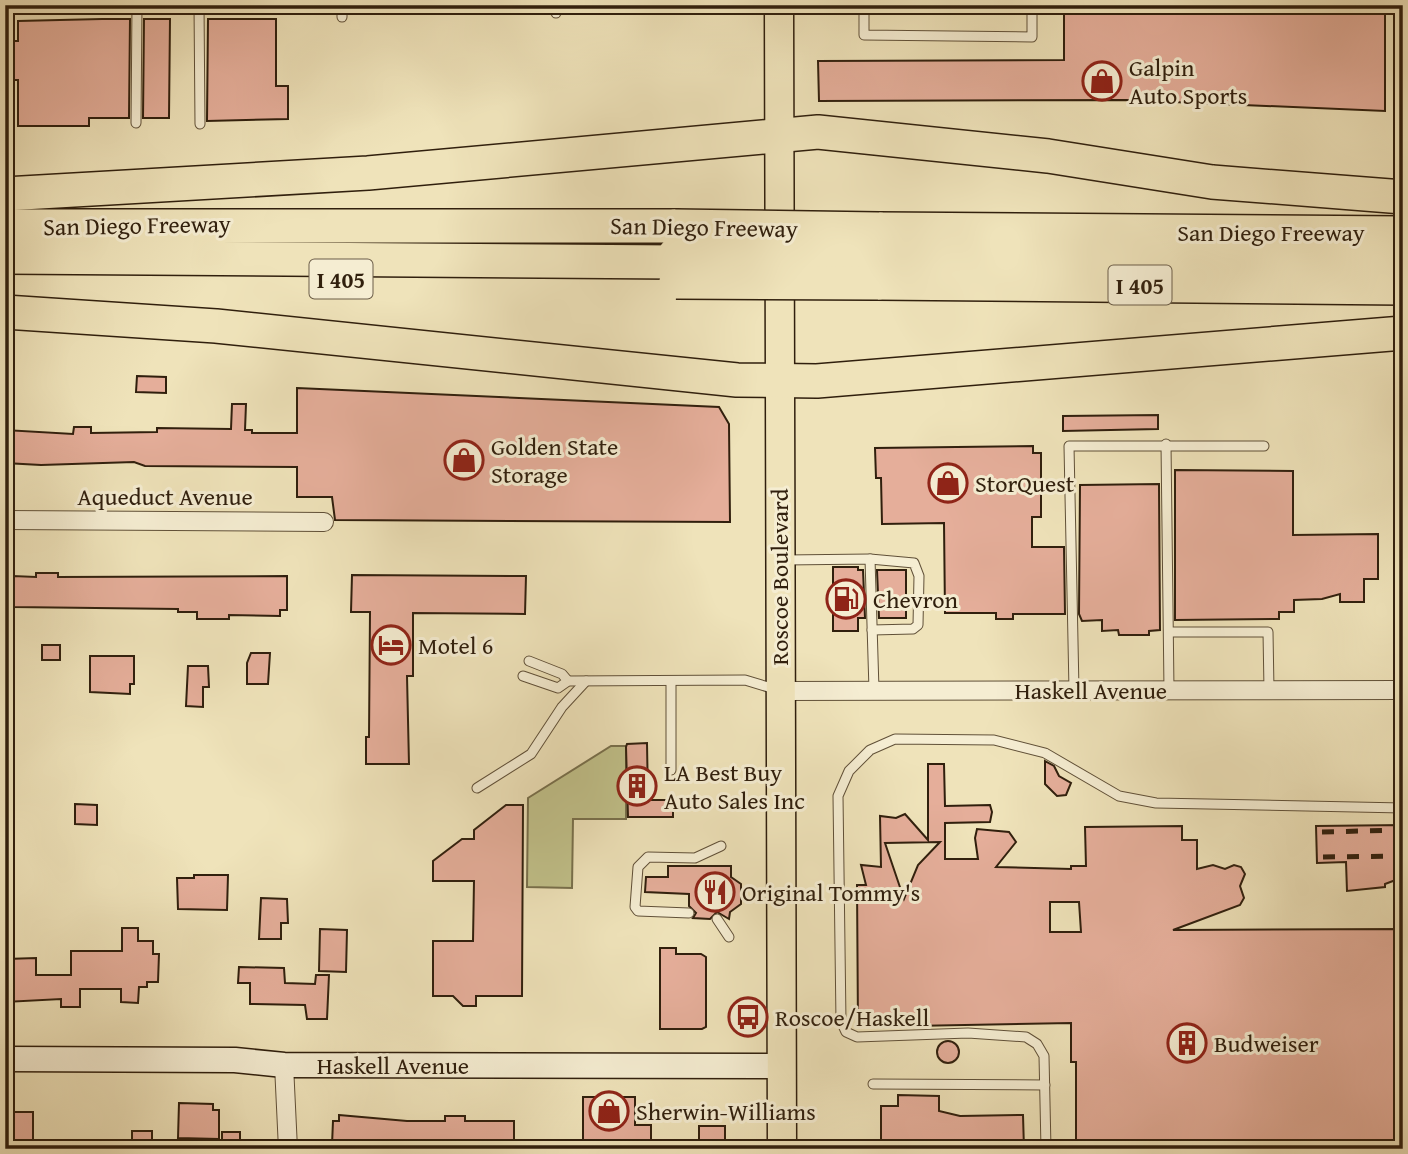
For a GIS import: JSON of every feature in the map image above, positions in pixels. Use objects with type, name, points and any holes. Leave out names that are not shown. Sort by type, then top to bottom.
[{"type":"highway","points":[[5,194],[368,173],[818,132],[1048,156],[1212,182],[1403,197]]},
{"type":"highway","name":"San Diego Freeway","points":[[5,226],[676,256],[879,258],[1403,288]]},
{"type":"highway","name":"San Diego Freeway","points":[[5,276],[676,256],[879,258],[1403,233]]},
{"type":"highway","points":[[5,247],[676,256]]},
{"type":"highway","points":[[5,257],[676,256]]},
{"type":"highway","points":[[879,258],[1403,258]]},
{"type":"highway","points":[[879,258],[1403,269]]},
{"type":"highway","points":[[5,312],[216,326],[737,380],[817,381],[1403,332]]},
{"type":"main road","name":"Roscoe Boulevard","points":[[779,5],[782,1149]]},
{"type":"main road","name":"Haskell Avenue","points":[[5,1059],[235,1060],[284,1065],[781,1066]]},
{"type":"street","name":"Aqueduct Avenue","points":[[5,520],[324,522]]},
{"type":"street","name":"Haskell Avenue","points":[[779,691],[1403,690]]},
{"type":"street","points":[[284,1065],[288,1149]]},
{"type":"lane","points":[[136,123],[137,5]]},
{"type":"lane","points":[[199,5],[200,124]]},
{"type":"lane","points":[[342,5],[342,17]]},
{"type":"lane","points":[[864,5],[864,35],[1032,37],[1032,5]]},
{"type":"lane","points":[[1166,444],[1170,690]]},
{"type":"lane","points":[[1074,690],[1069,446],[1264,446]]},
{"type":"lane","points":[[779,560],[870,559],[914,564],[919,576],[918,625],[913,629],[872,630]]},
{"type":"lane","points":[[870,559],[874,690]]},
{"type":"lane","points":[[1169,632],[1268,632],[1269,690]]},
{"type":"lane","points":[[529,661],[562,674],[568,681]]},
{"type":"lane","points":[[523,676],[558,688],[568,681],[745,680],[779,691]]},
{"type":"lane","points":[[477,788],[531,754],[562,707],[586,681]]},
{"type":"lane","points":[[671,681],[671,770]]},
{"type":"lane","points":[[1046,1149],[1044,1056],[1037,1044],[1026,1037],[968,1034],[857,1037],[846,1032],[841,1021],[838,796],[849,771],[870,750],[895,739],[993,740],[1045,752],[1119,796],[1156,803],[1403,807]]},
{"type":"lane","points":[[689,913],[638,911],[635,906],[638,867],[648,858],[695,858],[721,846]]},
{"type":"lane","points":[[717,919],[729,937]]},
{"type":"lane","points":[[873,1084],[1045,1085]]},
{"type":"green space","points":[[611,746],[626,746],[626,819],[573,819],[572,888],[527,887],[528,798]]},
{"type":"building","name":"Galpin Auto Sports","points":[[1064,14],[1385,14],[1385,111],[1126,100],[819,101],[818,61],[1064,60]]},
{"type":"building","points":[[130,19],[129,118],[89,118],[89,126],[18,126],[18,80],[5,80],[5,41],[18,41],[18,21]]},
{"type":"building","points":[[144,19],[170,19],[169,118],[143,118]]},
{"type":"building","points":[[208,19],[276,19],[276,86],[288,86],[288,119],[207,121]]},
{"type":"building","points":[[137,376],[166,377],[166,393],[136,392]]},
{"type":"building","points":[[297,388],[719,407],[729,424],[730,522],[335,520],[332,497],[297,497],[297,467],[145,466],[134,462],[41,465],[5,463],[5,430],[73,434],[74,427],[91,427],[91,433],[157,432],[157,428],[231,429],[232,404],[246,404],[245,430],[252,430],[252,433],[297,433]]},
{"type":"building","points":[[1158,415],[1158,429],[1063,431],[1063,416]]},
{"type":"building","points":[[1033,446],[1033,453],[1041,453],[1041,517],[1032,517],[1032,547],[1064,547],[1065,614],[1013,614],[1013,619],[996,619],[996,613],[945,613],[944,523],[882,524],[881,478],[876,478],[875,448]]},
{"type":"building","points":[[1175,470],[1293,471],[1293,535],[1378,534],[1378,579],[1364,579],[1364,602],[1340,602],[1340,594],[1322,599],[1294,600],[1294,612],[1279,612],[1279,619],[1175,620]]},
{"type":"building","points":[[1159,484],[1160,630],[1149,631],[1149,635],[1119,635],[1118,630],[1102,631],[1102,620],[1082,621],[1079,614],[1080,485]]},
{"type":"building","name":"Chevron","points":[[833,567],[858,567],[858,570],[863,570],[865,618],[858,618],[858,631],[833,631]]},
{"type":"building","points":[[877,570],[906,570],[906,618],[879,618]]},
{"type":"building","points":[[36,573],[58,573],[58,577],[287,576],[287,610],[280,610],[280,616],[229,615],[229,619],[197,619],[197,612],[178,612],[178,609],[13,607],[13,576],[36,577]]},
{"type":"building","name":"Motel 6","points":[[352,575],[526,576],[525,614],[413,613],[413,676],[407,676],[409,764],[366,764],[366,737],[369,737],[370,612],[351,612]]},
{"type":"building","points":[[42,645],[60,645],[60,660],[42,660]]},
{"type":"building","points":[[251,653],[270,653],[268,684],[247,684],[247,663]]},
{"type":"building","points":[[90,656],[134,656],[134,684],[130,684],[130,694],[90,692]]},
{"type":"building","points":[[188,666],[208,666],[209,687],[203,687],[203,707],[186,706]]},
{"type":"building","name":"LA Best Buy Auto Sales Inc","points":[[647,743],[648,800],[673,800],[673,817],[628,817],[626,747],[627,744]]},
{"type":"building","points":[[1045,761],[1054,766],[1059,776],[1071,783],[1066,795],[1057,796],[1045,784]]},
{"type":"building","points":[[928,764],[944,764],[945,806],[990,805],[992,812],[990,822],[945,823],[945,859],[978,859],[975,838],[977,829],[1009,832],[1016,842],[996,867],[1071,869],[1071,866],[1086,866],[1085,827],[1182,826],[1182,840],[1197,840],[1197,869],[1213,865],[1225,869],[1234,865],[1241,867],[1245,874],[1240,886],[1244,898],[1240,905],[1173,930],[1403,929],[1403,1149],[1076,1149],[1076,1062],[1071,1062],[1071,1023],[858,1027],[857,885],[866,885],[861,865],[881,867],[880,816],[896,818],[905,814],[928,840]],"holes":[[[940,842],[918,865],[904,899],[885,843]],[[1050,902],[1079,902],[1081,932],[1050,932]]]},
{"type":"building","points":[[75,804],[97,805],[97,825],[75,824]]},
{"type":"building","points":[[506,805],[523,805],[522,996],[476,996],[476,1006],[463,1006],[453,996],[433,996],[433,941],[473,941],[474,881],[433,881],[433,861],[462,839],[474,839],[474,830]]},
{"type":"building","points":[[1403,825],[1401,878],[1385,884],[1385,887],[1347,891],[1346,862],[1317,863],[1316,826]]},
{"type":"building","name":"Original Tommy's","points":[[668,866],[731,866],[731,877],[741,884],[741,904],[730,912],[729,919],[717,912],[710,919],[693,918],[696,913],[689,906],[689,894],[645,892],[646,877],[668,877]]},
{"type":"building","points":[[194,875],[228,875],[227,910],[178,909],[177,878],[194,878]]},
{"type":"building","points":[[261,898],[287,899],[288,923],[281,923],[281,939],[259,939]]},
{"type":"building","points":[[122,928],[138,928],[138,941],[153,941],[153,954],[159,954],[158,982],[147,982],[147,987],[139,987],[138,1003],[121,1002],[121,989],[80,989],[80,1007],[61,1007],[61,999],[5,1002],[6,959],[36,958],[36,975],[71,975],[71,951],[122,951]]},
{"type":"building","points":[[320,929],[347,930],[346,972],[319,971]]},
{"type":"building","points":[[660,948],[676,948],[676,954],[701,954],[706,957],[706,1027],[660,1029]]},
{"type":"building","points":[[239,967],[284,968],[285,983],[315,984],[316,975],[329,975],[327,1019],[307,1019],[305,1005],[250,1004],[250,983],[238,983]]},
{"type":"building","points":[[944,1041],[952,1041],[959,1048],[959,1056],[952,1063],[944,1063],[937,1056],[937,1048]]},
{"type":"building","points":[[898,1095],[939,1096],[939,1111],[960,1116],[1023,1115],[1024,1149],[963,1149],[963,1146],[881,1149],[881,1106],[898,1106]]},
{"type":"building","name":"Sherwin-Williams","points":[[583,1097],[635,1097],[635,1125],[651,1125],[651,1149],[583,1149]]},
{"type":"building","points":[[179,1103],[213,1104],[213,1110],[219,1110],[219,1139],[178,1138]]},
{"type":"building","points":[[6,1112],[33,1112],[33,1144],[6,1144]]},
{"type":"building","points":[[339,1115],[407,1121],[445,1121],[445,1116],[465,1116],[465,1121],[514,1121],[514,1149],[341,1149],[332,1145],[333,1121],[339,1121]]},
{"type":"building","points":[[699,1126],[725,1126],[725,1149],[699,1149]]},
{"type":"building","points":[[132,1131],[152,1131],[152,1149],[132,1149]]},
{"type":"building","points":[[222,1132],[240,1132],[240,1149],[222,1149]]},
{"type":"railway","points":[[1322,832],[1403,830]]},
{"type":"railway","points":[[1323,857],[1403,856]]},
{"type":"place","name":"Galpin Auto Sports","points":[[1102,81]]},
{"type":"place","name":"Golden State Storage","points":[[464,460]]},
{"type":"place","name":"StorQuest","points":[[948,483]]},
{"type":"place","name":"Chevron","points":[[846,599]]},
{"type":"place","name":"Motel 6","points":[[391,645]]},
{"type":"place","name":"LA Best Buy Auto Sales Inc","points":[[637,786]]},
{"type":"place","name":"Original Tommy's","points":[[715,892]]},
{"type":"place","name":"Roscoe/Haskell","points":[[748,1017]]},
{"type":"place","name":"Budweiser","points":[[1187,1043]]},
{"type":"place","name":"Sherwin-Williams","points":[[609,1111]]}]
